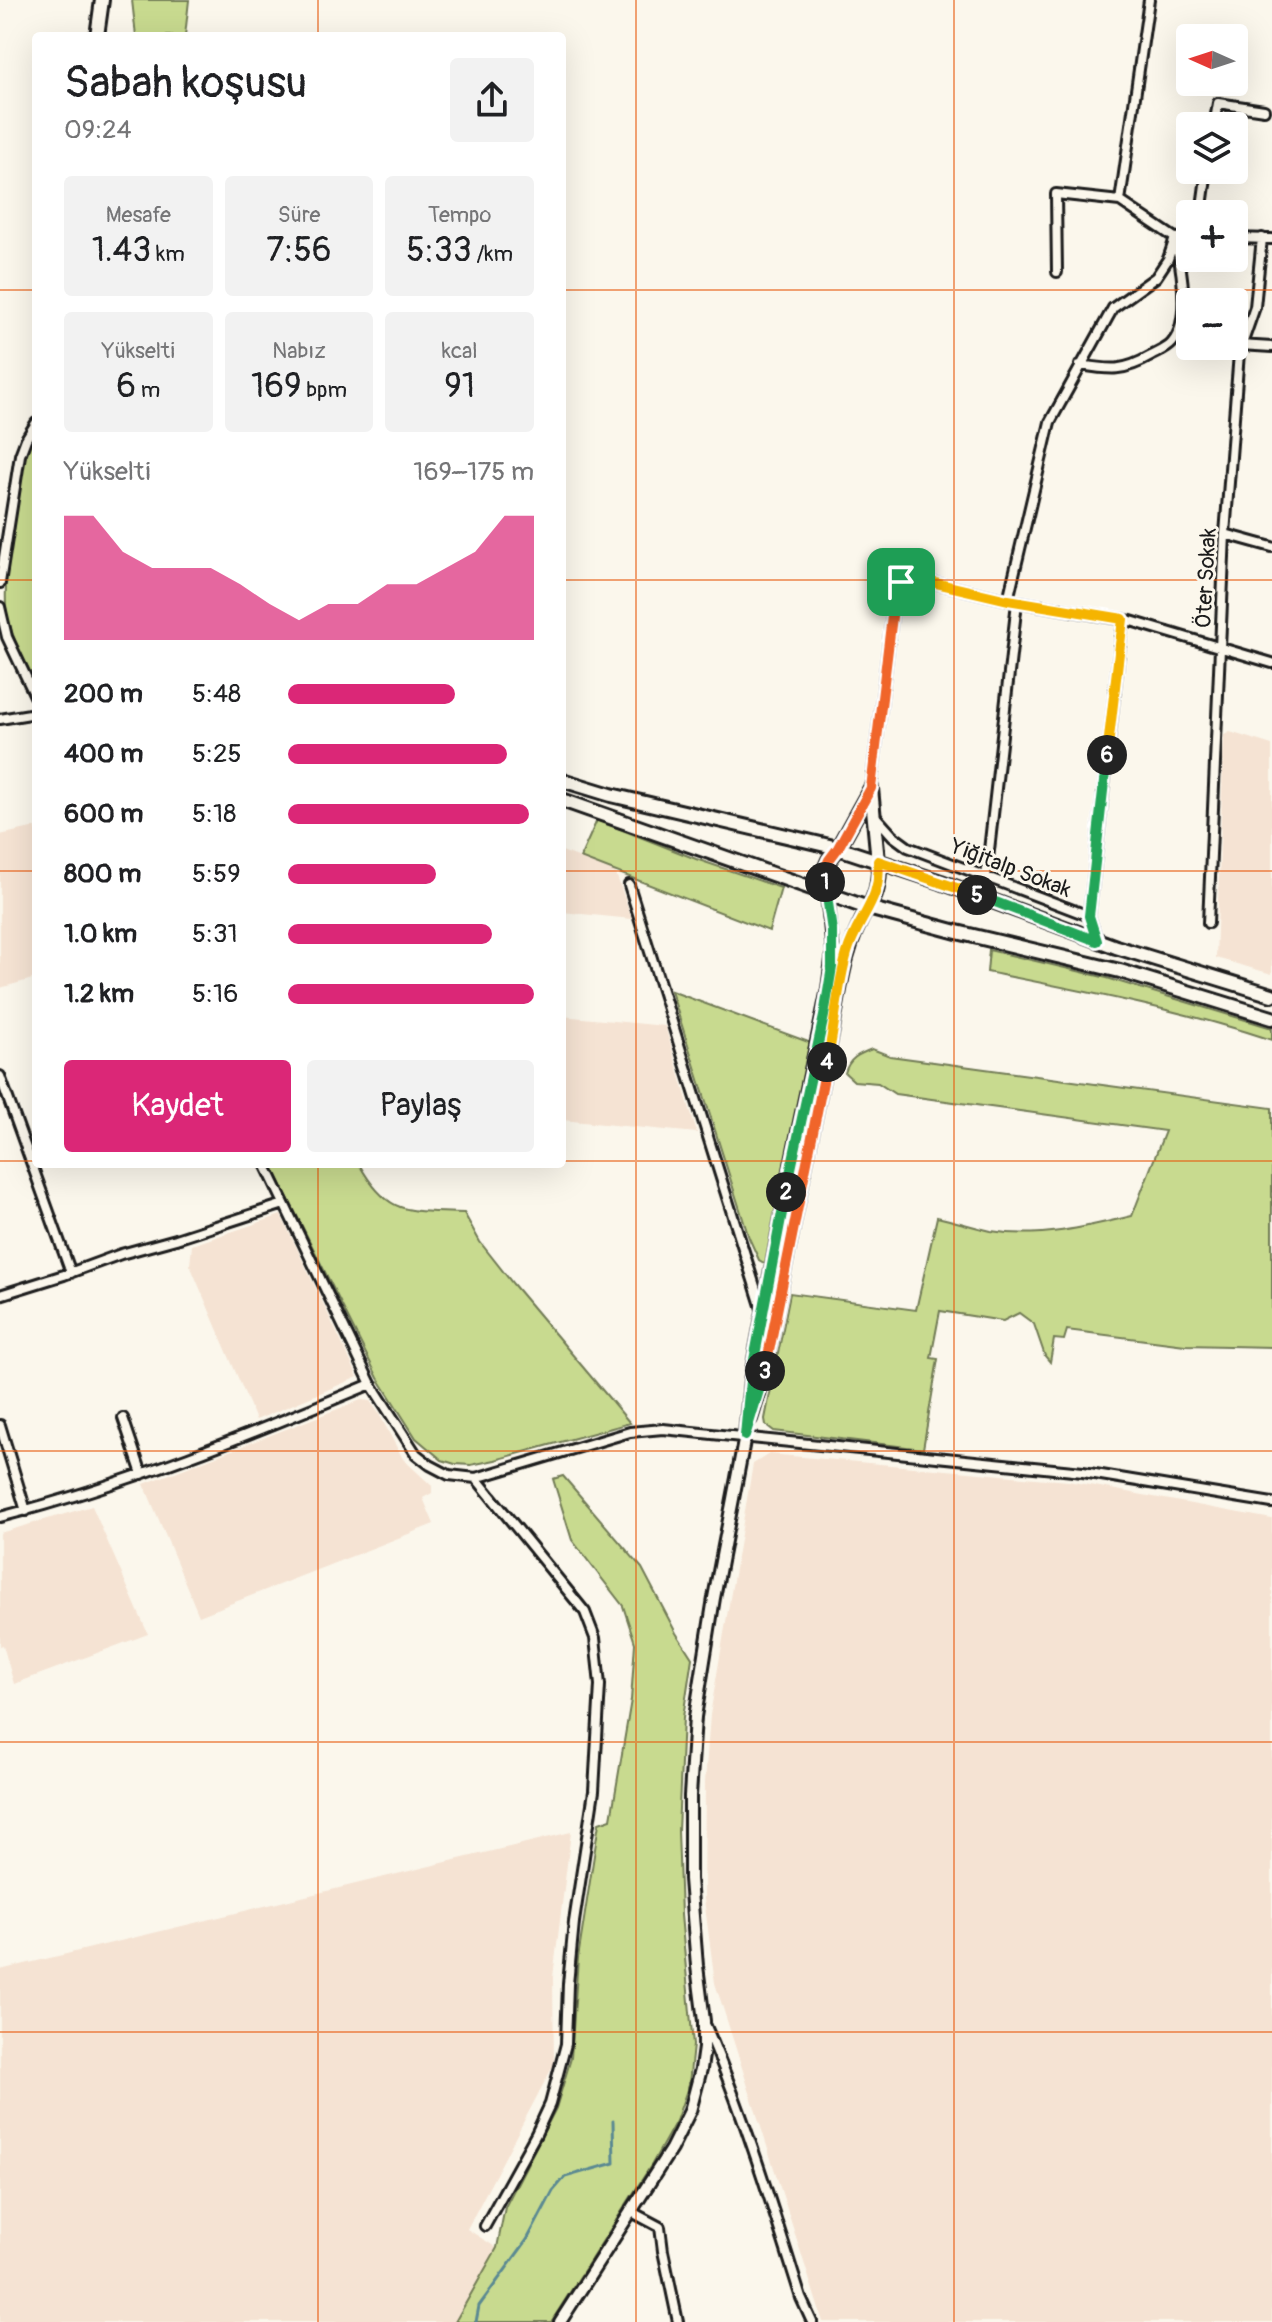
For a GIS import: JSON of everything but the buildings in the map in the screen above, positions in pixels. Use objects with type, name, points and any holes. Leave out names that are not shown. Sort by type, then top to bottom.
[{"type":"main road","points":[[98,32],[102,0]]},
{"type":"main road","points":[[566,781],[611,795],[838,848],[969,892],[1097,941],[1272,995]]},
{"type":"main road","points":[[868,908],[878,886],[871,788]]},
{"type":"main road","points":[[827,894],[825,869],[871,788]]},
{"type":"main road","points":[[566,801],[868,908],[1120,971],[1272,1018]]},
{"type":"street","points":[[1120,201],[1149,0]]},
{"type":"street","points":[[1216,112],[1218,103],[1264,110]]},
{"type":"street","points":[[1057,272],[1056,194],[1120,201],[1175,238],[1181,265],[1183,307],[1173,342],[1134,366],[1110,370],[1080,365]]},
{"type":"street","points":[[986,877],[1013,601],[1050,422],[1113,308],[1156,277],[1175,238]]},
{"type":"street","name":"Öter Sokak","points":[[1248,327],[1255,307],[1267,239]]},
{"type":"street","points":[[1248,346],[1272,347]]},
{"type":"street","name":"Öter Sokak","points":[[1208,923],[1225,534],[1239,360]]},
{"type":"street","points":[[0,583],[20,455],[32,429]]},
{"type":"street","points":[[1225,534],[1272,547]]},
{"type":"street","points":[[871,788],[895,592],[901,582],[910,577],[1013,601],[1123,619],[1272,663]]},
{"type":"street","points":[[0,607],[7,637],[32,690]]},
{"type":"street","name":"Yiğitalp Sokak","points":[[875,816],[908,847],[1089,916],[1123,619]]},
{"type":"street","points":[[1,718],[32,714]]},
{"type":"street","points":[[629,885],[763,1312]]},
{"type":"street","points":[[560,2322],[671,2149],[690,2111],[701,2069],[704,2021],[690,1879],[692,1755],[706,1643],[745,1436],[750,1381],[830,978],[832,931],[827,894]]},
{"type":"street","points":[[745,1436],[762,1384],[846,956],[868,908]]},
{"type":"street","points":[[1089,916],[1097,941]]},
{"type":"street","points":[[0,1076],[32,1165]]},
{"type":"street","points":[[33,1168],[71,1273]]},
{"type":"street","points":[[267,1168],[371,1384],[416,1454],[449,1475],[476,1478],[630,1432],[663,1429],[1083,1472],[1272,1503]]},
{"type":"street","points":[[0,1295],[284,1204]]},
{"type":"street","points":[[0,1517],[142,1474],[233,1441],[371,1384]]},
{"type":"street","points":[[123,1418],[142,1474]]},
{"type":"street","points":[[0,1425],[26,1511]]},
{"type":"street","points":[[476,1478],[585,1612],[595,1638],[600,1685],[594,1791],[574,1922],[566,2044],[560,2073],[536,2134],[485,2226]]},
{"type":"street","points":[[704,2021],[742,2117],[801,2298],[812,2322]]},
{"type":"street","points":[[630,2211],[660,2227],[678,2322]]},
{"type":"shaded area","points":[[1230,732],[1272,745],[1272,974],[1216,958],[1224,735]]},
{"type":"shaded area","points":[[32,828],[32,979],[0,988],[0,835]]},
{"type":"shaded area","points":[[566,853],[615,871],[632,919],[566,912]]},
{"type":"shaded area","points":[[566,1016],[665,1026],[697,1133],[566,1120]]},
{"type":"shaded area","points":[[281,1215],[358,1377],[256,1420],[190,1265],[192,1245]]},
{"type":"shaded area","points":[[361,1400],[370,1401],[403,1459],[432,1486],[432,1493],[423,1498],[434,1524],[199,1616],[144,1484]]},
{"type":"shaded area","points":[[769,1454],[1068,1481],[1272,1519],[1272,2322],[823,2322],[715,1983],[704,1899],[705,1782],[710,1715],[753,1464]]},
{"type":"shaded area","points":[[92,1506],[148,1634],[14,1684],[3,1645],[0,1646],[0,1533]]},
{"type":"shaded area","points":[[571,1832],[553,1977],[554,2064],[467,2229],[497,2248],[455,2322],[0,2322],[0,1970]]},
{"type":"green space","points":[[132,0],[189,0],[185,32],[136,32]]},
{"type":"green space","points":[[32,439],[32,675],[12,632],[6,598],[17,492]]},
{"type":"green space","points":[[597,820],[781,888],[769,931],[580,858]]},
{"type":"green space","points":[[989,950],[1107,978],[1272,1028],[1272,1040],[1166,1010],[987,972]]},
{"type":"green space","points":[[671,991],[811,1043],[767,1262],[759,1260],[749,1238]]},
{"type":"green space","points":[[872,1049],[890,1056],[1272,1108],[1272,1347],[1185,1345],[1067,1330],[1064,1340],[1054,1339],[1050,1362],[1034,1324],[1019,1313],[1003,1321],[940,1311],[931,1358],[938,1359],[923,1449],[774,1431],[766,1425],[765,1419],[790,1293],[916,1310],[937,1217],[991,1231],[1027,1234],[1080,1228],[1132,1216],[1165,1131],[895,1094],[878,1083],[854,1081],[845,1073],[852,1060]]},
{"type":"green space","points":[[273,1168],[362,1168],[380,1194],[402,1208],[464,1213],[480,1242],[513,1284],[630,1423],[495,1460],[471,1465],[455,1464],[442,1460],[416,1438],[378,1378]]},
{"type":"green space","points":[[563,1476],[642,1568],[692,1658],[683,1717],[678,1831],[681,1915],[693,2045],[689,2084],[676,2121],[652,2164],[551,2322],[455,2322],[497,2248],[505,2207],[556,2108],[571,2058],[578,1958],[599,1823],[611,1819],[631,1700],[635,1643],[623,1606],[572,1540],[553,1479]]},
{"type":"waterway","points":[[476,2322],[479,2306],[527,2240],[553,2191],[565,2177],[614,2163],[613,2121]]},
{"type":"route","points":[[910,577],[1008,600],[1123,619],[1089,916],[1097,941],[878,861],[878,886],[874,900],[858,924],[846,956],[762,1384],[745,1436],[750,1381],[832,967],[831,915],[825,869],[871,788],[895,592],[901,582],[910,577]]}]
